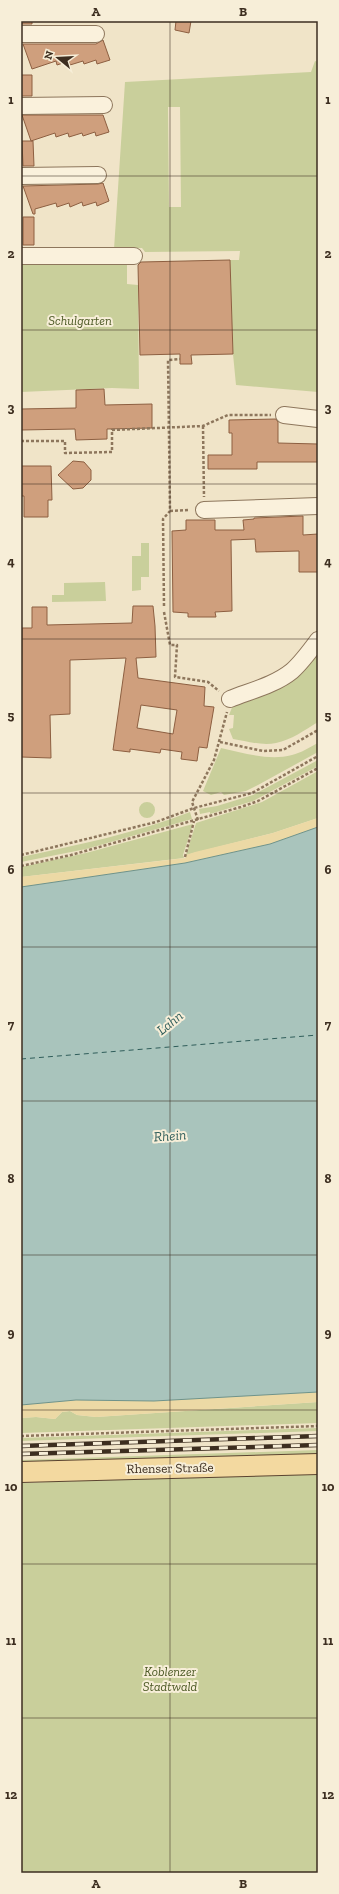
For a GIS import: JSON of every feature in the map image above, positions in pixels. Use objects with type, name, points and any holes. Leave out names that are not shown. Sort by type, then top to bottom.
[{"type":"main road","name":"Rhenser Straße","points":[[21,1472],[318,1464]]},
{"type":"street","points":[[21,34],[96,34]]},
{"type":"street","points":[[21,106],[104,105]]},
{"type":"street","points":[[21,176],[98,175]]},
{"type":"street","points":[[21,256],[134,256]]},
{"type":"street","points":[[284,415],[318,419]]},
{"type":"street","points":[[204,510],[318,506]]},
{"type":"street","points":[[230,699],[271,683],[290,672],[300,663],[318,640]]},
{"type":"path","points":[[164,606],[163,519],[170,511],[168,360],[180,359]]},
{"type":"path","points":[[21,441],[65,440],[65,453],[112,452],[112,430],[203,426],[228,414],[284,415]]},
{"type":"path","points":[[170,511],[204,510],[203,426]]},
{"type":"path","points":[[164,612],[170,645],[177,645],[176,677],[208,682],[230,699],[220,742],[204,781],[192,802],[198,820]]},
{"type":"path","points":[[220,742],[262,751],[283,750],[318,730]]},
{"type":"path","points":[[21,855],[156,822],[194,808],[252,793],[318,756]]},
{"type":"path","points":[[21,866],[71,855],[198,820],[258,801],[318,768]]},
{"type":"path","points":[[185,857],[194,821]]},
{"type":"path","points":[[21,1436],[318,1426]]},
{"type":"green space","points":[[315,61],[318,62],[318,392],[236,385],[233,354],[230,260],[239,260],[240,251],[145,252],[142,248],[114,249],[125,82],[311,72]],"holes":[[[168,107],[180,107],[181,207],[169,207]]]},
{"type":"green space","name":"Schulgarten","points":[[127,260],[127,284],[138,285],[139,389],[112,388],[21,392],[21,261]]},
{"type":"green space","points":[[141,543],[149,543],[149,577],[141,577],[141,590],[132,591],[132,556],[141,556]]},
{"type":"green space","points":[[105,582],[106,601],[52,602],[52,595],[64,595],[64,583]]},
{"type":"green space","points":[[318,648],[318,722],[282,742],[260,744],[233,739],[229,729],[233,728],[234,715],[229,715],[233,705]]},
{"type":"green space","points":[[318,743],[318,752],[246,791],[224,795],[221,792],[211,795],[203,791],[221,748],[256,756],[283,757],[295,754]]},
{"type":"green space","points":[[318,760],[318,766],[253,801],[210,814],[210,812],[200,814],[199,809],[217,806],[253,795]]},
{"type":"green space","points":[[318,771],[318,818],[273,833],[186,855],[196,823],[262,802]]},
{"type":"green space","points":[[147,802],[154,807],[155,810],[150,817],[147,818],[140,813],[139,810],[144,803]]},
{"type":"green space","points":[[190,812],[192,819],[86,849],[21,862],[21,857],[128,832]]},
{"type":"green space","points":[[193,824],[183,855],[184,858],[21,877],[21,867],[86,853]]},
{"type":"green space","points":[[318,1402],[318,1423],[21,1433],[21,1418],[36,1417],[55,1419],[62,1412],[70,1411],[77,1415],[96,1417]]},
{"type":"green space","points":[[318,1428],[318,1431],[21,1441],[21,1438]]},
{"type":"green space","points":[[318,1450],[318,1458],[21,1467],[21,1460]]},
{"type":"green space","name":"Koblenzer Stadtwald","points":[[318,1473],[318,1873],[21,1873],[21,1483]]},
{"type":"sand","points":[[318,818],[318,827],[270,844],[185,863],[21,887],[21,877],[186,858],[186,855],[195,852],[273,833]]},
{"type":"sand","points":[[318,1392],[318,1402],[96,1417],[77,1415],[70,1411],[62,1412],[55,1419],[36,1417],[21,1418],[21,1405],[76,1400],[154,1401]]},
{"type":"water","points":[[318,827],[318,1392],[154,1401],[76,1400],[21,1405],[21,887],[185,863],[270,844]]},
{"type":"building","points":[[22,21],[32,21],[32,24],[22,24]]},
{"type":"building","points":[[176,21],[191,21],[189,33],[175,30]]},
{"type":"building","points":[[103,40],[110,60],[97,64],[96,60],[84,64],[83,61],[70,65],[69,61],[57,65],[56,61],[32,69],[23,44],[96,44]]},
{"type":"building","points":[[21,75],[32,75],[32,96],[21,96]]},
{"type":"building","points":[[22,115],[103,115],[109,132],[96,136],[95,132],[83,136],[82,133],[69,137],[68,133],[56,137],[55,133],[31,141]]},
{"type":"building","points":[[22,141],[33,141],[34,166],[23,166]]},
{"type":"building","points":[[103,183],[109,201],[97,206],[96,202],[83,206],[82,202],[70,207],[69,203],[57,207],[56,203],[35,209],[35,214],[33,214],[23,186],[98,184]]},
{"type":"building","points":[[23,217],[34,217],[34,245],[23,245]]},
{"type":"building","points":[[230,260],[233,354],[191,355],[192,364],[180,364],[180,354],[140,355],[138,265],[141,262]]},
{"type":"building","points":[[104,389],[105,405],[152,404],[152,428],[107,429],[107,439],[76,440],[75,429],[21,430],[21,409],[76,408],[76,390]]},
{"type":"building","points":[[276,419],[278,422],[278,443],[318,444],[318,462],[257,462],[257,469],[208,469],[208,455],[232,455],[232,433],[229,433],[229,420]]},
{"type":"building","points":[[73,461],[84,462],[91,470],[91,480],[83,488],[73,489],[58,475]]},
{"type":"building","points":[[21,466],[51,466],[52,500],[48,500],[48,517],[24,517],[24,496],[21,496]]},
{"type":"building","points":[[303,516],[303,535],[318,534],[318,572],[299,572],[299,551],[256,552],[255,539],[231,540],[232,611],[215,612],[216,617],[188,617],[188,613],[173,612],[172,531],[186,530],[186,520],[215,520],[215,530],[244,530],[243,520],[254,518]]},
{"type":"building","points":[[133,606],[153,606],[156,657],[136,658],[138,678],[205,687],[204,706],[214,707],[207,748],[199,747],[197,761],[181,759],[182,752],[161,749],[160,753],[130,749],[130,752],[113,750],[126,658],[70,660],[70,714],[50,715],[51,758],[21,757],[22,628],[32,628],[32,607],[47,607],[47,625],[132,623]],"holes":[[[141,705],[177,710],[173,734],[137,728]]]},
{"type":"ferry route","points":[[21,1059],[318,1035]]},
{"type":"railway","points":[[21,1446],[318,1436]]},
{"type":"railway","points":[[21,1454],[318,1445]]},
{"type":"water label","name":"Lahn","points":[[170,1023]]},
{"type":"water label","name":"Rhein","points":[[170,1136]]}]
